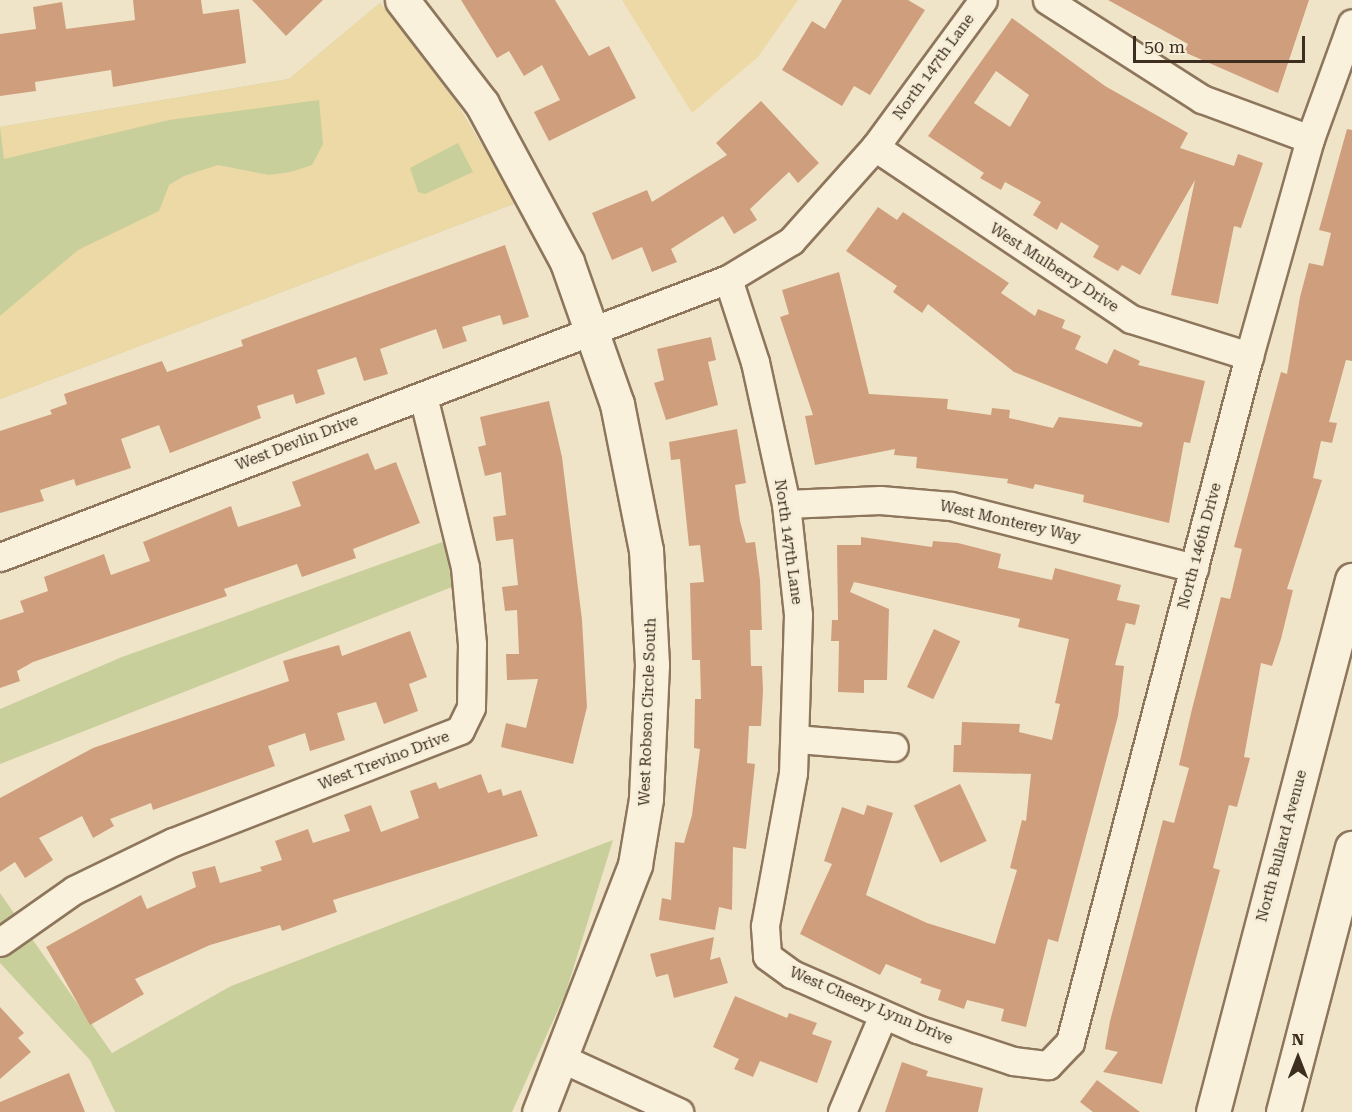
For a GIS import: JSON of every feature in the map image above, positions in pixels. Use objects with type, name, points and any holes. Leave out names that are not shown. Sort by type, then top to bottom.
[{"type":"street","name":"West Robson Circle South","points":[[402,0],[482,104],[524,173],[594,331],[617,404],[652,608],[646,799],[635,865],[563,1059],[539,1112]]},
{"type":"street","name":"North 147th Lane","points":[[594,331],[728,279],[791,241],[875,147],[983,0]]},
{"type":"street","points":[[1047,0],[1202,99],[1310,139]]},
{"type":"street","name":"North 146th Drive","points":[[1048,1065],[1070,1042],[1249,356],[1310,139],[1352,23]]},
{"type":"street","name":"West Mulberry Drive","points":[[875,147],[1131,319],[1249,356]]},
{"type":"street","name":"North 147th Lane","points":[[728,279],[755,362],[786,504],[798,615],[796,739],[784,841],[765,926],[767,956]]},
{"type":"street","name":"West Devlin Drive","points":[[0,557],[594,331]]},
{"type":"street","name":"West Trevino Drive","points":[[0,942],[74,891],[173,842],[460,730],[471,697],[465,567],[423,396]]},
{"type":"street","name":"West Monterey Way","points":[[786,504],[880,500],[951,506],[1194,568]]},
{"type":"street","name":"North Bullard Avenue","points":[[1213,1112],[1352,580]]},
{"type":"street","points":[[796,739],[894,747]]},
{"type":"street","points":[[1283,1112],[1352,848]]},
{"type":"street","name":"West Cheery Lynn Drive","points":[[767,956],[792,974],[883,1015],[1013,1061],[1048,1065]]},
{"type":"street","points":[[842,1112],[883,1015]]},
{"type":"street","points":[[563,1059],[679,1112]]},
{"type":"green space","points":[[380,3],[457,104],[516,203],[0,399],[0,127],[289,79]]},
{"type":"green space","points":[[445,541],[452,587],[0,764],[0,709],[122,657]]},
{"type":"green space","points":[[613,840],[566,992],[512,1112],[115,1112],[90,1060],[0,963],[0,893],[112,1053],[231,986]]},
{"type":"sand","points":[[622,0],[798,0],[758,57],[692,113]]},
{"type":"sand","points":[[380,3],[457,104],[516,203],[0,399],[0,316],[78,250],[159,211],[169,185],[184,176],[218,165],[269,175],[291,172],[312,165],[323,144],[319,100],[169,120],[4,159],[0,127],[289,79]],"holes":[[[458,143],[473,172],[425,194],[418,192],[410,168]]]},
{"type":"building","points":[[133,0],[201,0],[203,14],[239,9],[246,63],[113,87],[111,70],[35,82],[36,91],[0,96],[0,34],[36,29],[33,7],[62,2],[66,29],[135,20]]},
{"type":"building","points":[[252,0],[323,0],[286,36]]},
{"type":"building","points":[[461,0],[555,0],[589,56],[609,46],[636,98],[549,141],[534,112],[560,100],[542,65],[524,76],[509,51],[497,58]]},
{"type":"building","points":[[842,0],[908,0],[925,10],[870,95],[854,86],[842,106],[782,70],[812,21],[825,29]]},
{"type":"building","points":[[1108,0],[1309,0],[1278,93],[1184,52],[1188,44]]},
{"type":"building","points":[[1012,18],[1105,86],[1188,133],[1180,148],[1234,166],[1238,154],[1263,163],[1241,228],[1234,226],[1218,304],[1171,295],[1195,180],[1140,275],[1122,265],[1118,271],[1093,257],[1099,246],[1061,222],[1057,230],[1033,215],[1041,202],[1005,182],[1001,190],[980,178],[984,173],[928,136]],"holes":[[[996,71],[1029,95],[1010,127],[974,103]]]},
{"type":"building","points":[[761,101],[819,163],[798,183],[789,172],[750,209],[757,220],[734,234],[723,216],[671,249],[677,262],[652,272],[642,247],[612,260],[592,213],[647,190],[652,202],[727,155],[716,143]]},
{"type":"building","points":[[1347,129],[1352,130],[1352,361],[1346,360],[1329,422],[1337,423],[1332,443],[1321,441],[1313,478],[1322,480],[1287,589],[1293,590],[1281,639],[1272,666],[1261,663],[1244,757],[1250,758],[1237,807],[1229,805],[1213,868],[1220,870],[1162,1084],[1103,1072],[1118,1052],[1105,1049],[1110,1021],[1163,820],[1174,823],[1189,768],[1179,765],[1192,709],[1221,597],[1230,599],[1242,549],[1234,547],[1281,372],[1287,374],[1300,297],[1309,263],[1323,266],[1331,233],[1319,230]]},
{"type":"building","points":[[878,207],[897,220],[903,212],[1009,283],[1001,293],[1035,316],[1038,309],[1065,320],[1062,328],[1081,336],[1075,349],[1107,364],[1114,349],[1140,361],[1138,365],[1205,381],[1190,443],[1184,442],[1169,523],[1083,502],[1084,495],[1035,484],[1033,489],[1007,483],[1008,479],[916,468],[917,457],[894,455],[895,449],[815,465],[805,416],[813,415],[780,317],[789,314],[782,290],[839,272],[869,394],[948,399],[947,409],[991,415],[992,408],[1010,410],[1009,418],[1053,428],[1059,417],[1141,427],[1143,423],[1014,372],[928,304],[922,313],[893,292],[897,286],[846,251]]},
{"type":"building","points":[[505,245],[529,317],[503,325],[500,315],[462,327],[467,341],[443,349],[436,329],[380,349],[388,374],[364,381],[356,357],[317,370],[325,394],[296,404],[293,394],[257,406],[261,418],[170,453],[159,425],[121,439],[131,468],[76,486],[74,479],[40,490],[44,501],[0,513],[0,431],[52,414],[50,410],[67,404],[64,394],[162,361],[167,372],[243,346],[241,340]]},
{"type":"building","points":[[711,337],[716,360],[708,362],[718,405],[666,420],[654,383],[664,380],[657,349]]},
{"type":"building","points":[[549,401],[562,457],[582,620],[587,707],[573,764],[501,747],[506,723],[526,728],[538,679],[507,680],[506,654],[519,654],[517,610],[505,611],[502,587],[518,585],[513,539],[496,541],[493,517],[506,515],[501,472],[485,476],[478,447],[486,445],[480,417]]},
{"type":"building","points":[[737,429],[746,483],[735,485],[740,521],[746,543],[755,542],[760,580],[762,630],[750,630],[751,666],[762,666],[763,691],[761,726],[749,726],[747,763],[755,764],[746,849],[733,847],[732,910],[719,907],[715,930],[659,920],[662,898],[671,900],[675,842],[684,843],[692,815],[700,749],[694,748],[695,699],[701,699],[700,660],[692,660],[690,583],[704,582],[700,545],[689,546],[680,459],[671,460],[669,442]]},
{"type":"building","points":[[368,453],[375,470],[396,462],[420,523],[353,549],[356,558],[302,577],[297,564],[224,589],[227,596],[33,662],[17,671],[20,681],[0,688],[0,620],[24,612],[20,601],[48,591],[44,577],[104,554],[111,575],[150,561],[143,542],[231,506],[238,527],[301,506],[292,482]]},
{"type":"building","points":[[861,537],[932,547],[933,541],[958,543],[1001,554],[998,568],[1052,580],[1055,568],[1121,585],[1117,600],[1140,605],[1135,625],[1126,623],[1115,665],[1124,666],[1118,716],[1058,942],[1048,939],[1026,1027],[1001,1021],[1004,1009],[967,1000],[964,1009],[938,1000],[941,990],[920,983],[922,979],[886,964],[880,975],[800,934],[832,864],[824,861],[842,807],[864,815],[867,805],[893,813],[866,895],[927,923],[995,944],[1017,870],[1010,868],[1022,820],[1026,821],[1031,774],[953,772],[954,745],[961,745],[962,722],[1020,724],[1019,732],[1052,740],[1060,704],[1055,703],[1069,639],[1018,627],[1020,619],[854,582],[850,592],[889,609],[887,680],[864,680],[864,693],[838,692],[839,641],[831,641],[832,620],[838,620],[837,545],[861,545]]},
{"type":"building","points":[[934,629],[960,641],[933,699],[907,687]]},
{"type":"building","points":[[410,631],[427,677],[409,684],[418,711],[384,724],[376,702],[337,713],[345,740],[310,751],[305,733],[268,746],[275,766],[153,810],[151,803],[110,819],[114,826],[93,838],[82,816],[39,838],[53,860],[25,878],[15,862],[0,872],[0,798],[93,748],[289,681],[283,661],[339,645],[342,656]]},
{"type":"building","points":[[481,774],[488,793],[501,789],[503,796],[521,790],[538,836],[333,900],[337,912],[282,931],[280,925],[210,945],[135,979],[144,994],[90,1025],[46,947],[141,895],[147,909],[196,887],[192,872],[215,866],[220,883],[262,871],[260,867],[282,860],[275,841],[308,829],[313,843],[350,831],[344,815],[371,805],[381,832],[419,818],[410,791],[436,782],[439,789]]},
{"type":"building","points":[[960,784],[987,841],[940,863],[914,806]]},
{"type":"building","points":[[714,937],[710,960],[720,957],[728,983],[674,998],[668,974],[656,977],[650,954]]},
{"type":"building","points":[[735,996],[787,1018],[789,1013],[817,1023],[812,1034],[832,1041],[817,1083],[760,1061],[753,1077],[734,1069],[739,1059],[713,1047]]},
{"type":"building","points":[[0,1007],[24,1033],[18,1038],[31,1052],[0,1079]]},
{"type":"building","points":[[902,1062],[928,1071],[926,1076],[983,1088],[978,1112],[885,1112]]},
{"type":"building","points":[[69,1073],[85,1112],[0,1112],[0,1102]]},
{"type":"building","points":[[1097,1080],[1140,1112],[1093,1112],[1080,1102]]}]
